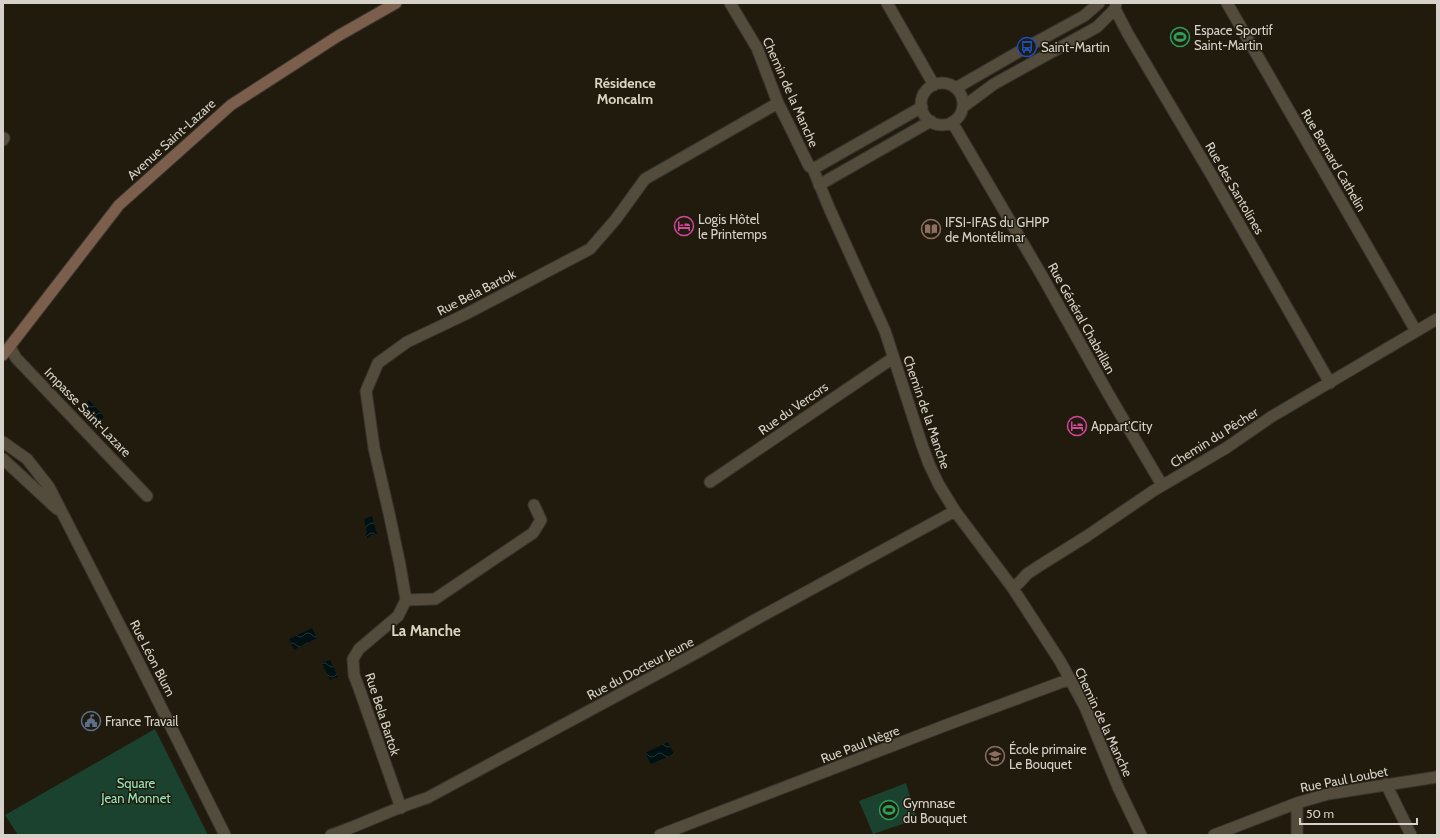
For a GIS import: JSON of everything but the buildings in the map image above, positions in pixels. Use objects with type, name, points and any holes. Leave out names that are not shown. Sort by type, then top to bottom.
[{"type":"main road","name":"Avenue Saint-Lazare","points":[[5,351],[119,205],[230,105],[338,36],[396,3]]},
{"type":"street","name":"Chemin de la Manche","points":[[730,3],[757,48],[778,102],[802,153],[809,166],[813,169],[885,331],[929,464],[939,485],[955,511],[1012,587],[1060,661],[1085,707],[1115,780],[1141,835]]},
{"type":"street","points":[[887,3],[934,84]]},
{"type":"street","points":[[956,88],[1084,16],[1100,3]]},
{"type":"street","name":"Rue Bernard Cathelin","points":[[1227,3],[1416,331]]},
{"type":"street","points":[[963,107],[963,100],[960,93],[956,88],[945,83],[934,84],[925,92],[922,99],[922,107],[926,116],[931,121],[940,124],[952,122],[957,118],[963,107],[994,84],[1097,27],[1115,6]]},
{"type":"street","name":"Rue des Santolines","points":[[1115,6],[1128,34],[1219,187],[1330,382]]},
{"type":"street","name":"Rue Bela Bartok","points":[[401,808],[358,688],[354,675],[353,659],[359,649],[398,616],[406,600],[400,565],[374,448],[366,391],[378,363],[407,342],[466,314],[590,249],[616,219],[645,179],[778,102]]},
{"type":"street","points":[[813,169],[922,107]]},
{"type":"street","points":[[819,185],[931,121]]},
{"type":"street","name":"Rue Général Chabrillan","points":[[952,122],[1038,268],[1109,395],[1162,485]]},
{"type":"street","name":"Chemin du Pêcher","points":[[1012,587],[1019,583],[1027,574],[1087,536],[1162,485],[1226,448],[1271,417],[1437,319]]},
{"type":"street","name":"Impasse Saint-Lazare","points":[[5,351],[16,358],[147,496]]},
{"type":"street","name":"Rue du Vercors","points":[[710,482],[893,358]]},
{"type":"street","name":"Rue Léon Blum","points":[[3,442],[27,459],[49,487],[134,652],[225,835]]},
{"type":"street","name":"Rue Léon Blum","points":[[3,459],[64,516]]},
{"type":"street","points":[[406,600],[435,598],[534,533],[541,520],[534,505]]},
{"type":"street","name":"Rue du Docteur Jeune","points":[[331,835],[350,829],[434,794],[700,651],[955,511]]},
{"type":"street","name":"Rue Paul Nègre","points":[[660,835],[949,724],[1070,680]]},
{"type":"street","name":"Rue Paul Loubet","points":[[1214,835],[1297,803],[1328,794],[1386,784],[1437,778]]},
{"type":"street","points":[[1386,784],[1410,835]]},
{"type":"street","points":[[1297,803],[1298,835]]},
{"type":"green space","name":"Square Jean Monnet","points":[[155,729],[208,835],[18,835],[5,815]]},
{"type":"green space","name":"Gymnase du Bouquet","points":[[906,783],[917,819],[873,834],[859,801]]},
{"type":"water","points":[[89,400],[104,417],[99,421],[102,424],[99,427],[81,408]]},
{"type":"water","points":[[372,516],[377,534],[371,535],[367,538],[365,536],[367,532],[364,519]]},
{"type":"water","points":[[312,628],[317,638],[294,650],[289,639]]},
{"type":"water","points":[[330,660],[338,677],[330,680],[322,663]]},
{"type":"water","points":[[668,742],[674,754],[651,764],[645,753]]},
{"type":"place","name":"Espace Sportif Saint-Martin","points":[[1180,37]]},
{"type":"place","name":"Saint-Martin","points":[[1027,47]]},
{"type":"place","name":"Logis Hôtel le Printemps","points":[[684,226]]},
{"type":"place","name":"IFSI-IFAS du GHPP de Montélimar","points":[[931,229]]},
{"type":"place","name":"Appart'City","points":[[1077,426]]},
{"type":"place","name":"France Travail","points":[[91,721]]},
{"type":"place","name":"École primaire Le Bouquet","points":[[995,756]]},
{"type":"place","name":"Gymnase du Bouquet","points":[[889,810]]},
{"type":"district","name":"Résidence Moncalm","points":[[625,92]]},
{"type":"district","name":"La Manche","points":[[426,631]]}]
